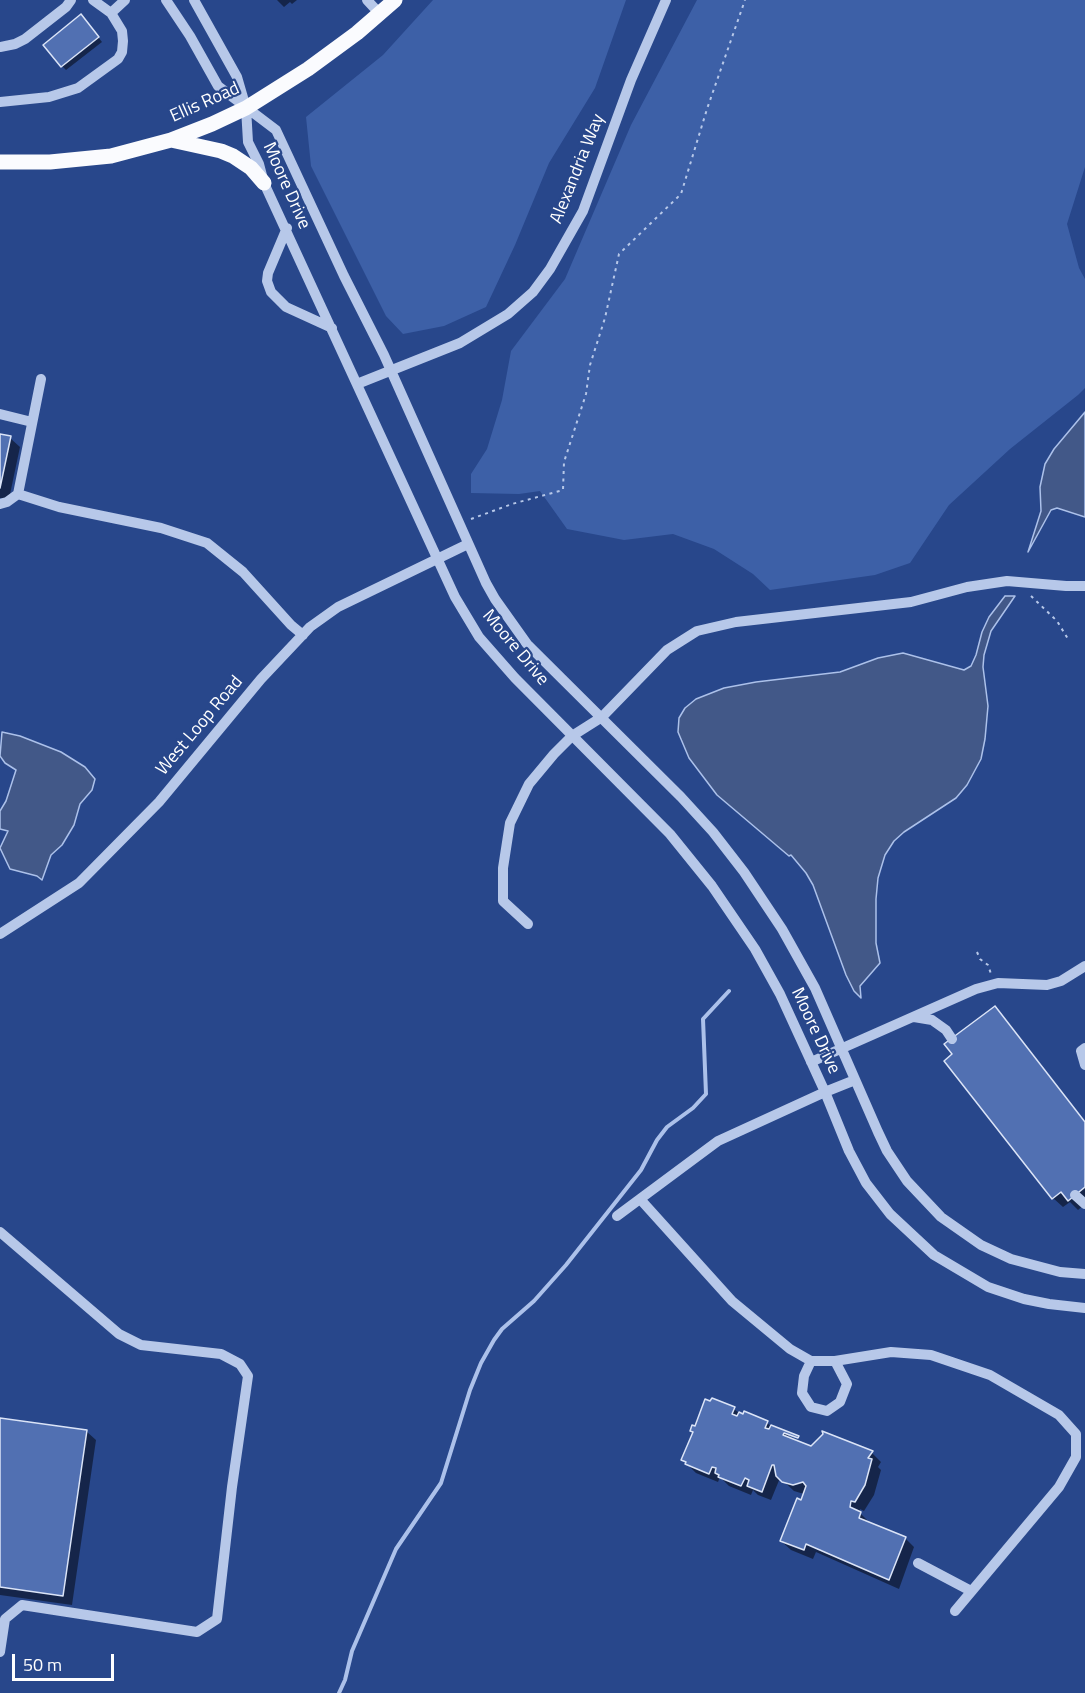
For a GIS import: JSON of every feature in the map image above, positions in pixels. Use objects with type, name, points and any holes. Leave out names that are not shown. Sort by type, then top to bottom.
[{"type":"main road","name":"Ellis Road","points":[[0,162],[50,162],[111,156],[171,140],[212,124],[246,108],[325,57],[395,0]]},
{"type":"main road","points":[[171,140],[221,151],[233,156],[251,168],[264,183]]},
{"type":"street","points":[[0,47],[25,39],[66,7],[71,0]]},
{"type":"street","points":[[0,102],[33,100],[62,94],[87,83],[118,59],[122,52],[122,31],[111,13],[93,0]]},
{"type":"street","points":[[111,13],[125,0]]},
{"type":"street","points":[[166,0],[218,86],[246,108]]},
{"type":"street","points":[[367,0],[380,14]]},
{"type":"street","points":[[176,14],[194,1],[237,77],[246,108]]},
{"type":"street","name":"Alexandria Way","points":[[357,384],[460,343],[508,314],[533,292],[550,269],[583,211],[631,80],[665,1]]},
{"type":"street","name":"Moore Drive","points":[[246,108],[276,130],[391,371],[495,599],[527,644],[681,797],[713,832],[744,872],[815,988],[888,1151],[907,1181],[941,1217],[981,1245],[1011,1259],[1060,1272],[1085,1274]]},
{"type":"street","name":"Moore Drive","points":[[246,108],[248,142],[259,164],[264,183],[287,228],[455,597],[479,637],[515,678],[670,834],[712,886],[754,949],[780,994],[849,1151],[866,1183],[890,1214],[927,1249],[946,1264],[972,1279],[1004,1293],[1049,1305],[1085,1308]]},
{"type":"street","points":[[287,228],[268,273],[267,281],[271,292],[286,307],[332,328]]},
{"type":"street","points":[[0,504],[18,494],[40,380]]},
{"type":"street","points":[[0,414],[32,422]]},
{"type":"street","points":[[18,494],[59,507],[161,528],[207,543],[243,572],[303,635]]},
{"type":"street","name":"West Loop Road","points":[[0,934],[79,883],[159,802],[261,679],[303,635],[338,608],[468,544]]},
{"type":"street","points":[[528,924],[503,901],[503,868],[510,823],[529,784],[572,736],[602,717],[667,650],[697,631],[736,621],[911,602],[967,587],[1007,581],[1085,586]]},
{"type":"street","points":[[811,1062],[983,986],[998,982],[1047,985],[1061,981],[1085,966]]},
{"type":"street","points":[[914,1017],[932,1020],[946,1030],[952,1039]]},
{"type":"street","points":[[1085,1048],[1082,1051],[1085,1065]]},
{"type":"street","points":[[617,1216],[718,1141],[855,1080]]},
{"type":"street","points":[[1075,1195],[1085,1204]]},
{"type":"street","points":[[640,1199],[732,1301],[790,1349],[811,1361],[835,1361],[891,1352],[931,1355],[990,1375],[1059,1415],[1076,1434],[1076,1457],[1059,1487],[955,1611]]},
{"type":"street","points":[[0,1232],[119,1334],[141,1345],[221,1354],[240,1364],[248,1376],[232,1487],[217,1619],[197,1632],[22,1605],[5,1619],[0,1652]]},
{"type":"street","points":[[811,1361],[804,1376],[802,1393],[811,1407],[827,1411],[840,1402],[847,1384],[835,1361]]},
{"type":"street","points":[[918,1563],[971,1591]]},
{"type":"path","points":[[459,523],[512,504],[563,490],[564,462],[586,394],[590,365],[605,318],[619,254],[681,194],[707,109],[745,0]]},
{"type":"path","points":[[1029,594],[1057,621],[1068,639]]},
{"type":"path","points":[[977,952],[980,959],[988,965],[992,976]]},
{"type":"shaded area","points":[[433,0],[626,0],[595,88],[549,163],[486,307],[444,326],[403,334],[386,316],[311,166],[306,117],[383,55]]},
{"type":"shaded area","points":[[697,0],[1085,0],[1085,167],[1067,224],[1079,268],[1085,279],[1085,388],[1010,449],[949,505],[910,563],[875,575],[770,590],[753,574],[714,549],[673,534],[624,540],[567,529],[540,491],[519,494],[471,493],[471,474],[487,449],[502,400],[511,351],[565,279],[631,125]]},
{"type":"shaded area","points":[[1085,412],[1085,517],[1057,508],[1051,510],[1028,552],[1041,511],[1040,487],[1045,464],[1054,449]]},
{"type":"shaded area","points":[[1005,596],[1015,596],[991,631],[984,655],[983,667],[988,706],[981,759],[967,785],[956,798],[904,832],[894,841],[885,855],[878,878],[876,899],[876,943],[880,963],[860,986],[861,998],[854,991],[846,975],[813,885],[806,873],[791,855],[789,856],[717,795],[689,758],[678,732],[679,718],[685,708],[696,699],[724,688],[840,672],[878,658],[903,653],[964,670],[971,666],[989,617]]},
{"type":"shaded area","points":[[2,732],[20,736],[61,752],[85,767],[95,779],[92,790],[80,804],[74,825],[62,845],[51,855],[42,880],[37,876],[10,869],[0,848],[8,831],[0,829],[0,811],[6,801],[16,770],[5,763],[0,756]]},
{"type":"building","points":[[81,14],[99,37],[61,67],[43,45]]},
{"type":"building","points":[[0,434],[11,436],[0,488]]},
{"type":"building","points":[[995,1006],[1085,1122],[1085,1187],[1068,1201],[1061,1192],[1052,1199],[944,1061],[952,1054],[944,1044]]},
{"type":"building","points":[[712,1398],[735,1407],[732,1414],[737,1416],[739,1412],[743,1414],[744,1411],[768,1421],[765,1428],[769,1429],[771,1425],[799,1436],[798,1438],[784,1433],[783,1435],[811,1446],[823,1434],[822,1431],[873,1451],[868,1458],[872,1459],[865,1485],[855,1502],[851,1501],[850,1507],[861,1512],[859,1518],[906,1537],[889,1580],[806,1544],[804,1550],[780,1541],[797,1498],[801,1500],[806,1486],[803,1482],[793,1485],[782,1482],[776,1476],[774,1465],[772,1465],[762,1492],[747,1486],[749,1480],[745,1478],[741,1486],[718,1477],[719,1475],[715,1473],[716,1468],[712,1467],[709,1474],[681,1460],[693,1432],[690,1431],[692,1425],[695,1426],[705,1399],[710,1401]]},
{"type":"building","points":[[0,1418],[87,1430],[63,1596],[0,1587]]},
{"type":"waterway","points":[[339,1693],[345,1680],[352,1651],[396,1549],[441,1483],[470,1390],[481,1363],[502,1329],[534,1301],[566,1265],[641,1170],[657,1140],[667,1127],[693,1108],[706,1094],[703,1019],[729,991]]}]
